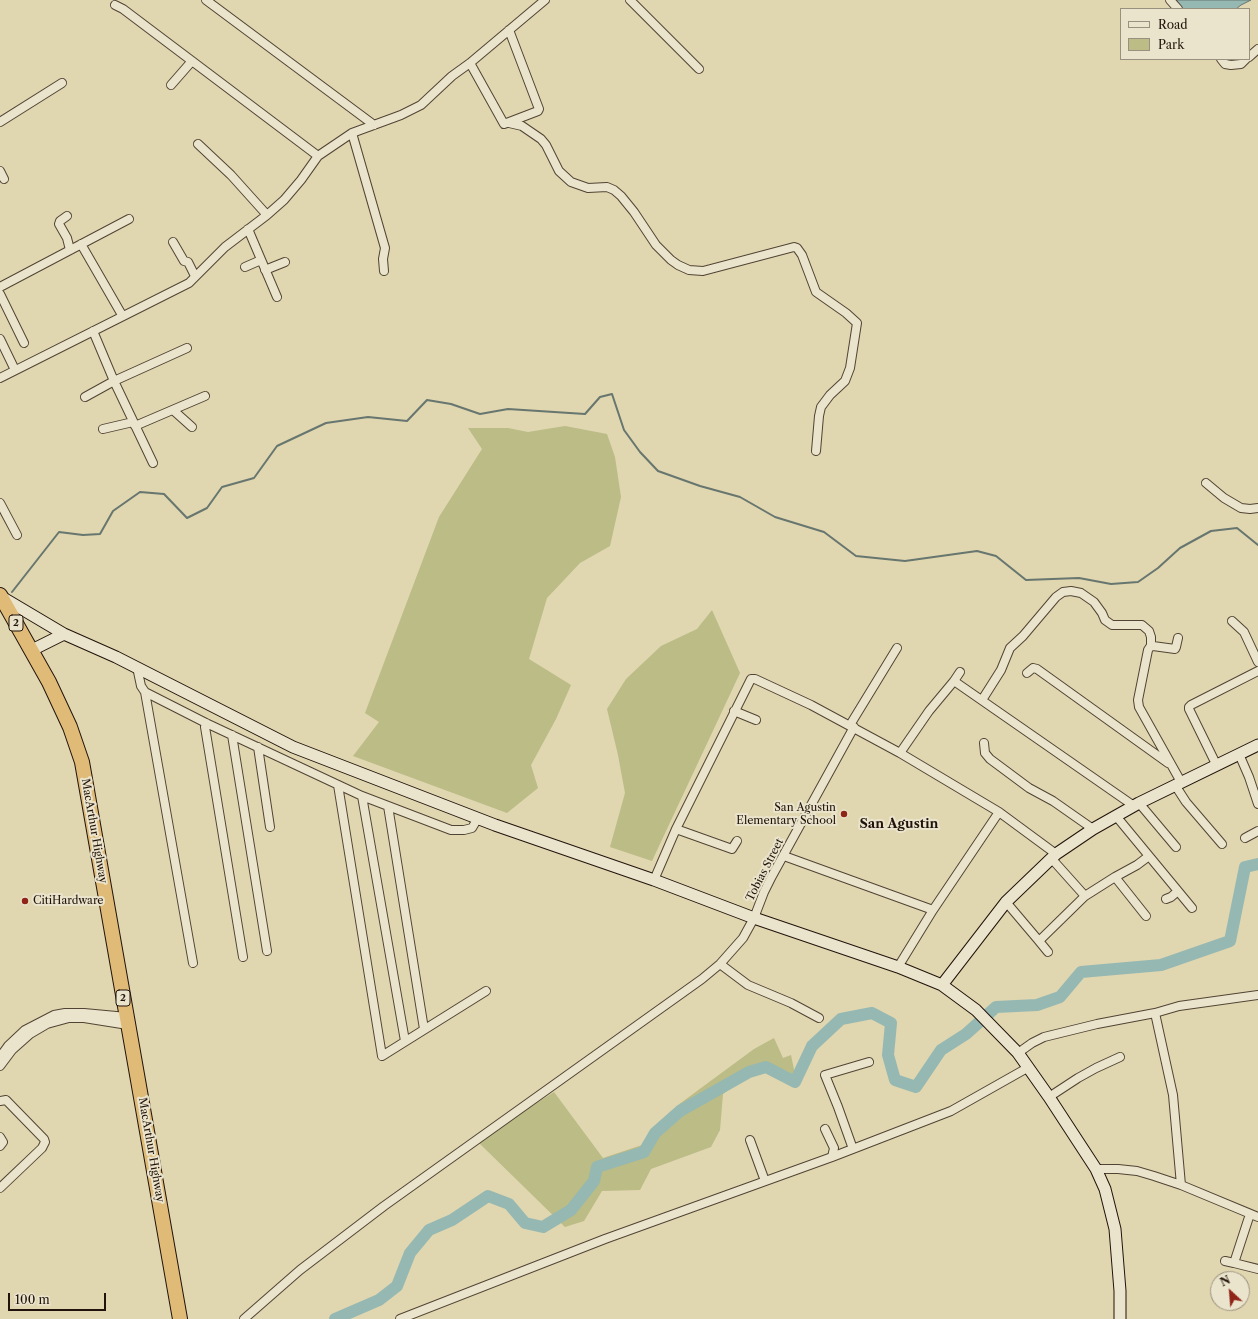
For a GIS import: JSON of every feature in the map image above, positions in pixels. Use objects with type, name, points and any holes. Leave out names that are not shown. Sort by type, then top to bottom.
[{"type":"highway","name":"MacArthur Highway","points":[[0,596],[49,682],[70,727],[82,762],[180,1319]]},
{"type":"street","points":[[206,0],[374,125]]},
{"type":"street","points":[[0,378],[122,315],[189,283],[224,247],[267,215],[284,200],[318,156],[352,133],[401,115],[421,105],[452,76],[470,63],[545,0]]},
{"type":"street","points":[[630,0],[698,69]]},
{"type":"street","points":[[1170,0],[1177,8]]},
{"type":"street","points":[[115,4],[318,156]]},
{"type":"street","points":[[470,63],[505,125],[536,112],[539,109],[509,30]]},
{"type":"street","points":[[1250,56],[1258,49]]},
{"type":"street","points":[[1222,60],[1225,64],[1230,65],[1241,64],[1245,60]]},
{"type":"street","points":[[171,84],[192,61]]},
{"type":"street","points":[[0,122],[62,83]]},
{"type":"street","points":[[509,123],[522,126],[541,139],[546,145],[559,171],[570,182],[588,188],[607,187],[614,190],[634,212],[656,245],[671,260],[689,270],[703,271],[794,247],[797,248],[802,255],[816,292],[846,312],[857,323],[850,368],[845,381],[830,395],[822,407],[819,416],[816,451]]},
{"type":"street","points":[[352,133],[385,248],[383,259],[384,271]]},
{"type":"street","points":[[198,144],[230,175],[267,215]]},
{"type":"street","points":[[0,170],[4,179]]},
{"type":"street","points":[[66,216],[60,221],[59,224],[69,244],[70,250]]},
{"type":"street","points":[[2,283],[129,219]]},
{"type":"street","points":[[248,229],[277,297]]},
{"type":"street","points":[[173,242],[184,261],[188,262],[195,276]]},
{"type":"street","points":[[81,244],[122,315]]},
{"type":"street","points":[[245,267],[261,260]]},
{"type":"street","points":[[265,270],[286,262]]},
{"type":"street","points":[[0,294],[24,343]]},
{"type":"street","points":[[93,331],[114,381],[153,463]]},
{"type":"street","points":[[0,338],[15,370]]},
{"type":"street","points":[[85,397],[114,381],[187,348]]},
{"type":"street","points":[[104,429],[134,424],[173,410],[205,396]]},
{"type":"street","points":[[173,410],[192,427]]},
{"type":"street","points":[[1206,483],[1224,498],[1241,508],[1258,508]]},
{"type":"street","points":[[0,503],[17,535]]},
{"type":"street","points":[[982,700],[1001,670],[1010,648],[1023,636],[1056,597],[1063,592],[1071,591],[1082,593],[1099,607],[1105,620],[1112,625],[1142,625],[1151,638],[1151,646],[1148,650],[1138,703],[1171,764],[1186,802],[1222,844]]},
{"type":"street","points":[[0,596],[64,634],[137,667],[293,747],[478,818],[654,880],[754,918],[898,967],[942,985],[976,1010],[1018,1053],[1029,1067],[1096,1169],[1105,1189],[1115,1229],[1120,1291],[1120,1319]]},
{"type":"street","points":[[1232,621],[1244,632],[1258,662]]},
{"type":"street","points":[[32,650],[64,634]]},
{"type":"street","points":[[1151,646],[1175,649],[1178,638]]},
{"type":"street","name":"Tobias Street","points":[[244,1319],[300,1270],[384,1206],[482,1134],[702,979],[720,964],[743,938],[754,918],[764,892],[852,726],[896,648]]},
{"type":"street","points":[[137,667],[141,686],[145,692],[193,963]]},
{"type":"street","points":[[1027,673],[1033,668],[1037,669],[1171,764]]},
{"type":"street","points":[[1216,764],[1189,707],[1258,671]]},
{"type":"street","points":[[900,753],[933,706],[960,672]]},
{"type":"street","points":[[654,880],[676,829],[748,682],[751,679],[755,679],[852,726],[998,812],[1053,856],[1085,896]]},
{"type":"street","points":[[954,681],[1136,804],[1176,847]]},
{"type":"street","points":[[145,692],[206,723],[362,796],[451,830],[464,830],[472,828],[478,818]]},
{"type":"street","points":[[734,711],[756,720]]},
{"type":"street","points":[[206,723],[205,727],[243,957]]},
{"type":"street","points":[[232,735],[267,951]]},
{"type":"street","points":[[984,743],[986,753],[990,759],[1030,788],[1053,801],[1093,829]]},
{"type":"street","points":[[942,985],[1006,902],[1053,856],[1093,829],[1136,804],[1258,745]]},
{"type":"street","points":[[258,747],[270,827]]},
{"type":"street","points":[[1239,754],[1258,804]]},
{"type":"street","points":[[338,784],[382,1056],[486,991]]},
{"type":"street","points":[[362,796],[405,1041]]},
{"type":"street","points":[[388,806],[424,1029]]},
{"type":"street","points":[[898,967],[933,910],[998,812]]},
{"type":"street","points":[[1116,816],[1192,908]]},
{"type":"street","points":[[676,829],[732,849],[737,841]]},
{"type":"street","points":[[1245,838],[1258,831]]},
{"type":"street","points":[[784,856],[933,910]]},
{"type":"street","points":[[1039,941],[1085,896],[1137,865],[1149,856]]},
{"type":"street","points":[[1115,877],[1146,916]]},
{"type":"street","points":[[1166,899],[1178,891]]},
{"type":"street","points":[[1006,902],[1048,952]]},
{"type":"street","points":[[720,964],[748,985],[791,1003],[819,1018]]},
{"type":"street","points":[[1018,1053],[1032,1043],[1044,1038],[1097,1024],[1155,1013],[1186,1005],[1258,995]]},
{"type":"street","points":[[1155,1013],[1173,1095],[1181,1185]]},
{"type":"street","points":[[0,1057],[10,1048],[47,1024],[69,1018],[84,1016],[127,1021]]},
{"type":"street","points":[[0,1066],[10,1048]]},
{"type":"street","points":[[1049,1097],[1096,1068],[1120,1057]]},
{"type":"street","points":[[852,1149],[838,1107],[825,1075],[869,1062]]},
{"type":"street","points":[[400,1319],[605,1239],[765,1182],[951,1111],[1029,1067]]},
{"type":"street","points":[[0,1101],[6,1100],[44,1138],[45,1142],[42,1148],[0,1188]]},
{"type":"street","points":[[826,1129],[834,1148],[832,1157]]},
{"type":"street","points":[[0,1137],[3,1142],[0,1146]]},
{"type":"street","points":[[750,1140],[765,1182]]},
{"type":"street","points":[[1096,1169],[1137,1171],[1181,1185],[1258,1217]]},
{"type":"street","points":[[1234,1263],[1250,1214]]},
{"type":"street","points":[[1225,1261],[1258,1269]]},
{"type":"green space","points":[[565,426],[607,434],[615,457],[621,497],[610,546],[580,563],[547,598],[529,659],[571,685],[556,719],[531,765],[538,788],[507,813],[353,756],[379,722],[365,713],[439,517],[482,449],[468,428],[508,428],[528,432]]},
{"type":"green space","points":[[712,610],[740,673],[652,861],[610,847],[625,793],[607,709],[626,679],[661,646],[697,629]]},
{"type":"green space","points":[[774,1038],[783,1058],[791,1055],[797,1084],[766,1069],[750,1073],[723,1094],[720,1130],[711,1147],[651,1169],[640,1190],[602,1191],[584,1221],[565,1227],[477,1141],[554,1092],[603,1158],[642,1145],[650,1131],[678,1105],[754,1049]]},
{"type":"water","points":[[1174,0],[1251,0],[1237,8],[1181,8]]},
{"type":"waterway","points":[[12,592],[59,532],[83,535],[100,534],[113,511],[140,492],[164,494],[187,518],[207,508],[222,487],[254,478],[277,446],[326,423],[368,417],[407,421],[427,400],[451,404],[480,414],[508,409],[585,414],[600,397],[612,394],[624,430],[640,452],[658,471],[700,486],[740,497],[775,517],[824,532],[856,556],[905,561],[977,551],[996,556],[1026,580],[1079,578],[1111,584],[1138,582],[1158,568],[1180,548],[1211,531],[1237,528],[1258,545]]},
{"type":"waterway","points":[[335,1319],[379,1300],[397,1286],[410,1253],[429,1230],[452,1220],[488,1196],[509,1204],[525,1223],[543,1227],[571,1210],[594,1181],[597,1167],[644,1152],[655,1133],[680,1111],[749,1072],[766,1067],[795,1082],[812,1046],[841,1019],[872,1013],[891,1023],[888,1055],[895,1080],[916,1087],[941,1050],[966,1034],[996,1007],[1037,1005],[1060,997],[1081,972],[1161,965],[1230,941],[1245,867],[1258,864]]},
{"type":"place","name":"San Agustin Elementary School","points":[[844,814]]},
{"type":"place","name":"CitiHardware","points":[[25,901]]},
{"type":"district","name":"San Agustin","points":[[899,824]]}]
